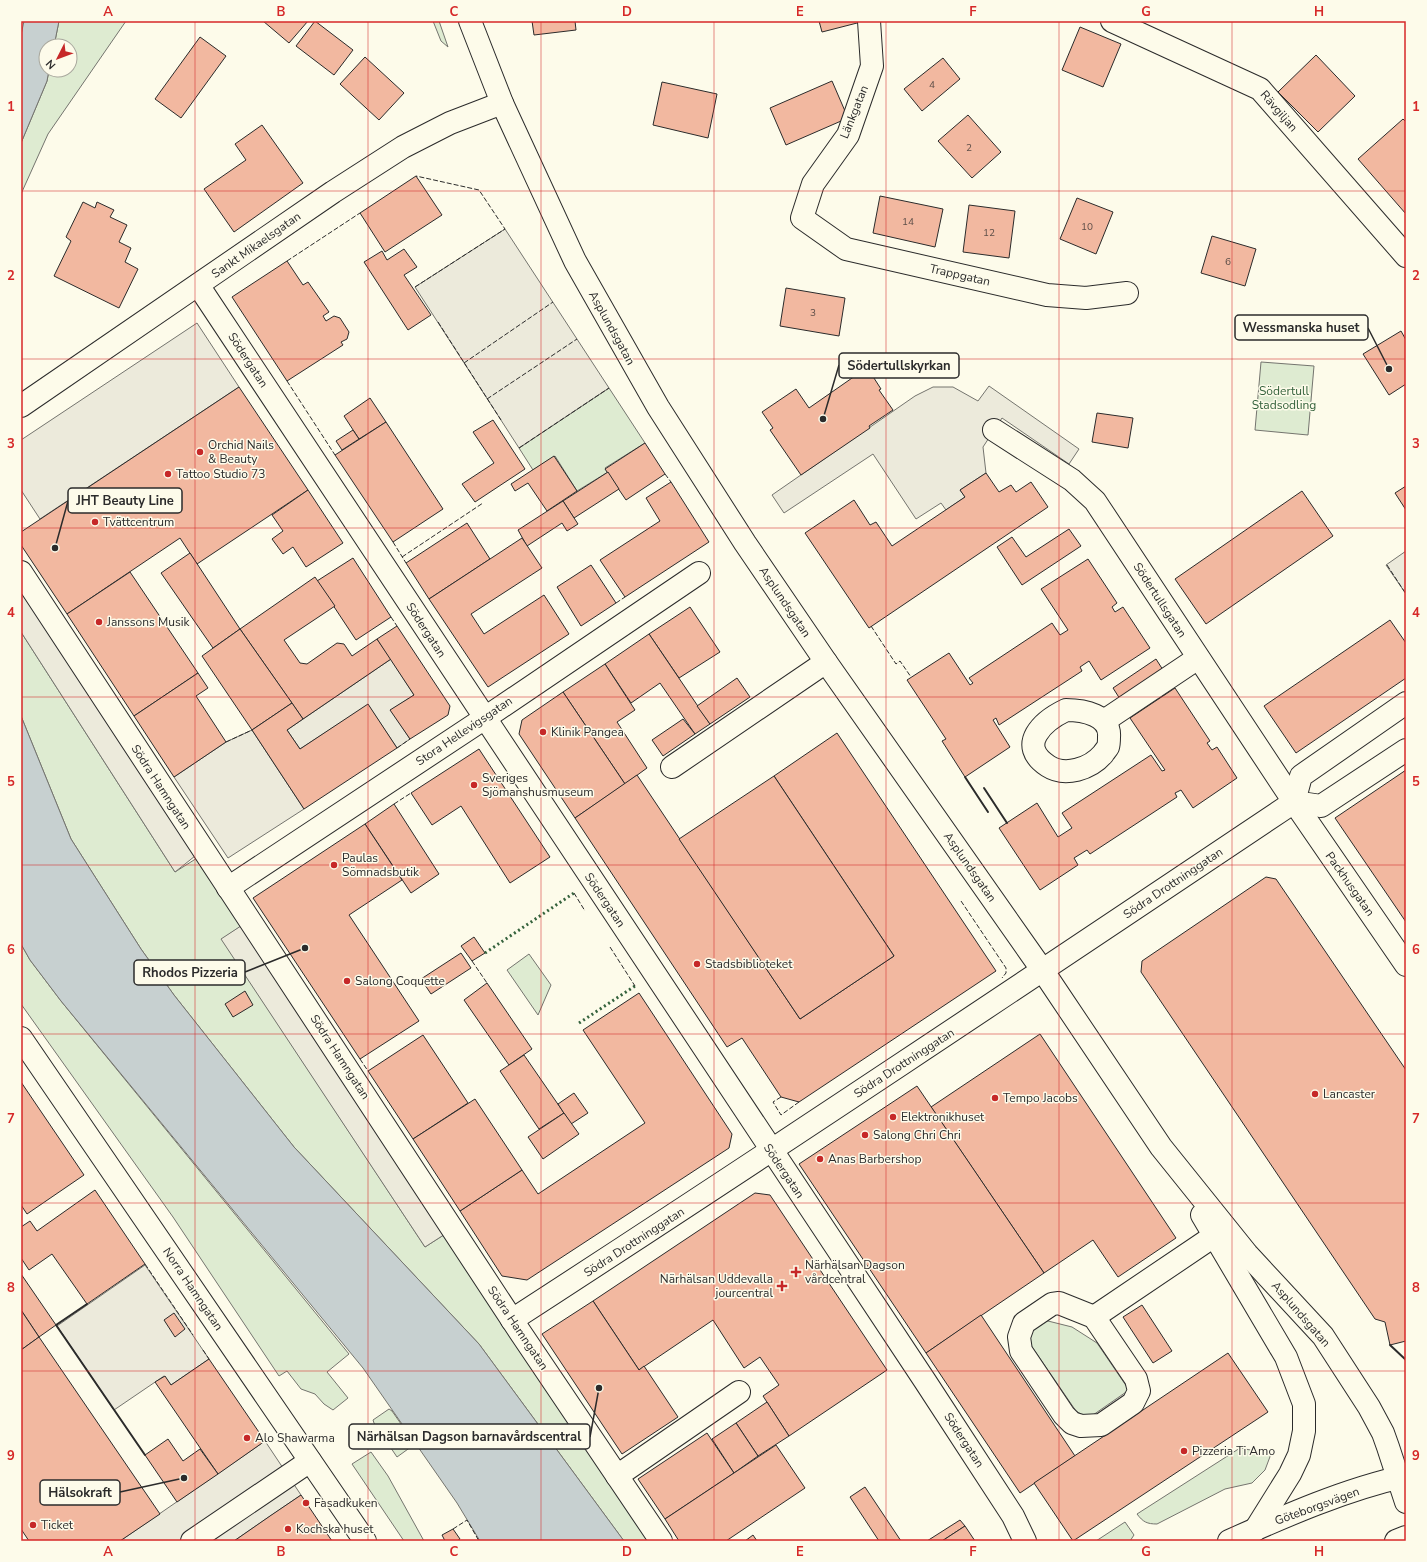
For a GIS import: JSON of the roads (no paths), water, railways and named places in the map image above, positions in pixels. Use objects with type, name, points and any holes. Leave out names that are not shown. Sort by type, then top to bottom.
[{"type":"street","name":"Asplundsgatan","points":[[470,21],[502,103],[575,261],[658,407],[745,543],[826,662],[1043,971],[1161,1147],[1286,1357],[1304,1404],[1304,1431],[1299,1455],[1290,1474],[1255,1530]]},
{"type":"street","name":"Länkgatan","points":[[802,218],[813,184],[848,135],[872,66],[869,21]]},
{"type":"street","name":"Rävgiljan","points":[[1112,21],[1260,89],[1406,256]]},
{"type":"street","name":"Sankt Mikaelsgatan","points":[[21,406],[333,192],[403,146],[450,123],[502,103]]},
{"type":"street","name":"Trappgatan","points":[[802,218],[846,249],[1024,290],[1047,295],[1086,298],[1127,292]]},
{"type":"street","name":"Södergatan","points":[[198,285],[921,1375],[1013,1516],[1025,1541]]},
{"type":"street","name":"Södertullsgatan","points":[[994,430],[1072,480],[1095,501],[1294,802]]},
{"type":"street","name":"Södra Hamngatan","points":[[21,572],[512,1320],[661,1541]]},
{"type":"street","name":"Stora Hellevigsgatan","points":[[228,888],[699,573]]},
{"type":"street","points":[[1104,721],[1198,658]]},
{"type":"street","points":[[672,767],[826,662]]},
{"type":"street","points":[[1406,703],[1301,776],[1294,802],[1321,806],[1406,750]]},
{"type":"street","name":"Södra Drottninggatan","points":[[512,1320],[1043,971],[1294,802]]},
{"type":"street","name":"Packhusgatan","points":[[1294,802],[1406,965]]},
{"type":"street","name":"Norra Hamngatan","points":[[21,1038],[365,1541]]},
{"type":"street","name":"Asplundsgatan","points":[[1161,1147],[1247,1254],[1323,1336],[1369,1407],[1402,1477],[1406,1502]]},
{"type":"street","points":[[1094,1317],[1214,1236]]},
{"type":"street","points":[[1059,1303],[1066,1305],[1094,1317],[1136,1379],[1139,1391],[1133,1403],[1101,1425],[1082,1426],[1072,1423],[1064,1415],[1021,1352],[1018,1337],[1024,1323],[1052,1304],[1059,1303]]},
{"type":"street","points":[[617,1476],[738,1392]]},
{"type":"street","points":[[192,1541],[310,1461]]},
{"type":"street","name":"Göteborgsvägen","points":[[1229,1541],[1331,1499],[1402,1477]]},
{"type":"street","name":"Södergatan","points":[[1013,1516],[1037,1541]]},
{"type":"street","points":[[1396,1541],[1406,1538]]},
{"type":"place","name":"Wessmanska huset","points":[[1389,369]]},
{"type":"place","name":"Södertullskyrkan","points":[[823,419]]},
{"type":"place","name":"Orchid Nails & Beauty","points":[[200,452]]},
{"type":"place","name":"Tattoo Studio 73","points":[[168,474]]},
{"type":"place","name":"Tvättcentrum","points":[[95,522]]},
{"type":"place","name":"JHT Beauty Line","points":[[55,548]]},
{"type":"place","name":"Janssons Musik","points":[[99,622]]},
{"type":"place","name":"Klinik Pangea","points":[[543,732]]},
{"type":"place","name":"Sveriges Sjömanshusmuseum","points":[[474,785]]},
{"type":"place","name":"Paulas Sömnadsbutik","points":[[334,865]]},
{"type":"place","name":"Rhodos Pizzeria","points":[[305,948]]},
{"type":"place","name":"Stadsbiblioteket","points":[[697,964]]},
{"type":"place","name":"Salong Coquette","points":[[347,981]]},
{"type":"place","name":"Lancaster","points":[[1315,1094]]},
{"type":"place","name":"Tempo Jacobs","points":[[995,1098]]},
{"type":"place","name":"Elektronikhuset","points":[[893,1117]]},
{"type":"place","name":"Salong Chri Chri","points":[[865,1135]]},
{"type":"place","name":"Anas Barbershop","points":[[820,1159]]},
{"type":"place","name":"Närhälsan Dagson vårdcentral","points":[[796,1272]]},
{"type":"place","name":"Närhälsan Uddevalla jourcentral","points":[[782,1286]]},
{"type":"place","name":"Närhälsan Dagson barnavårdscentral","points":[[599,1388]]},
{"type":"place","name":"Alo Shawarma","points":[[247,1438]]},
{"type":"place","name":"Pizzeria Ti Amo","points":[[1184,1451]]},
{"type":"place","name":"Hälsokraft","points":[[184,1478]]},
{"type":"place","name":"Fasadkuken","points":[[306,1503]]},
{"type":"place","name":"Ticket","points":[[33,1525]]},
{"type":"place","name":"Kochska huset","points":[[288,1529]]},
{"type":"park label","name":"Södertull Stadsodling","points":[[1284,398]]}]
